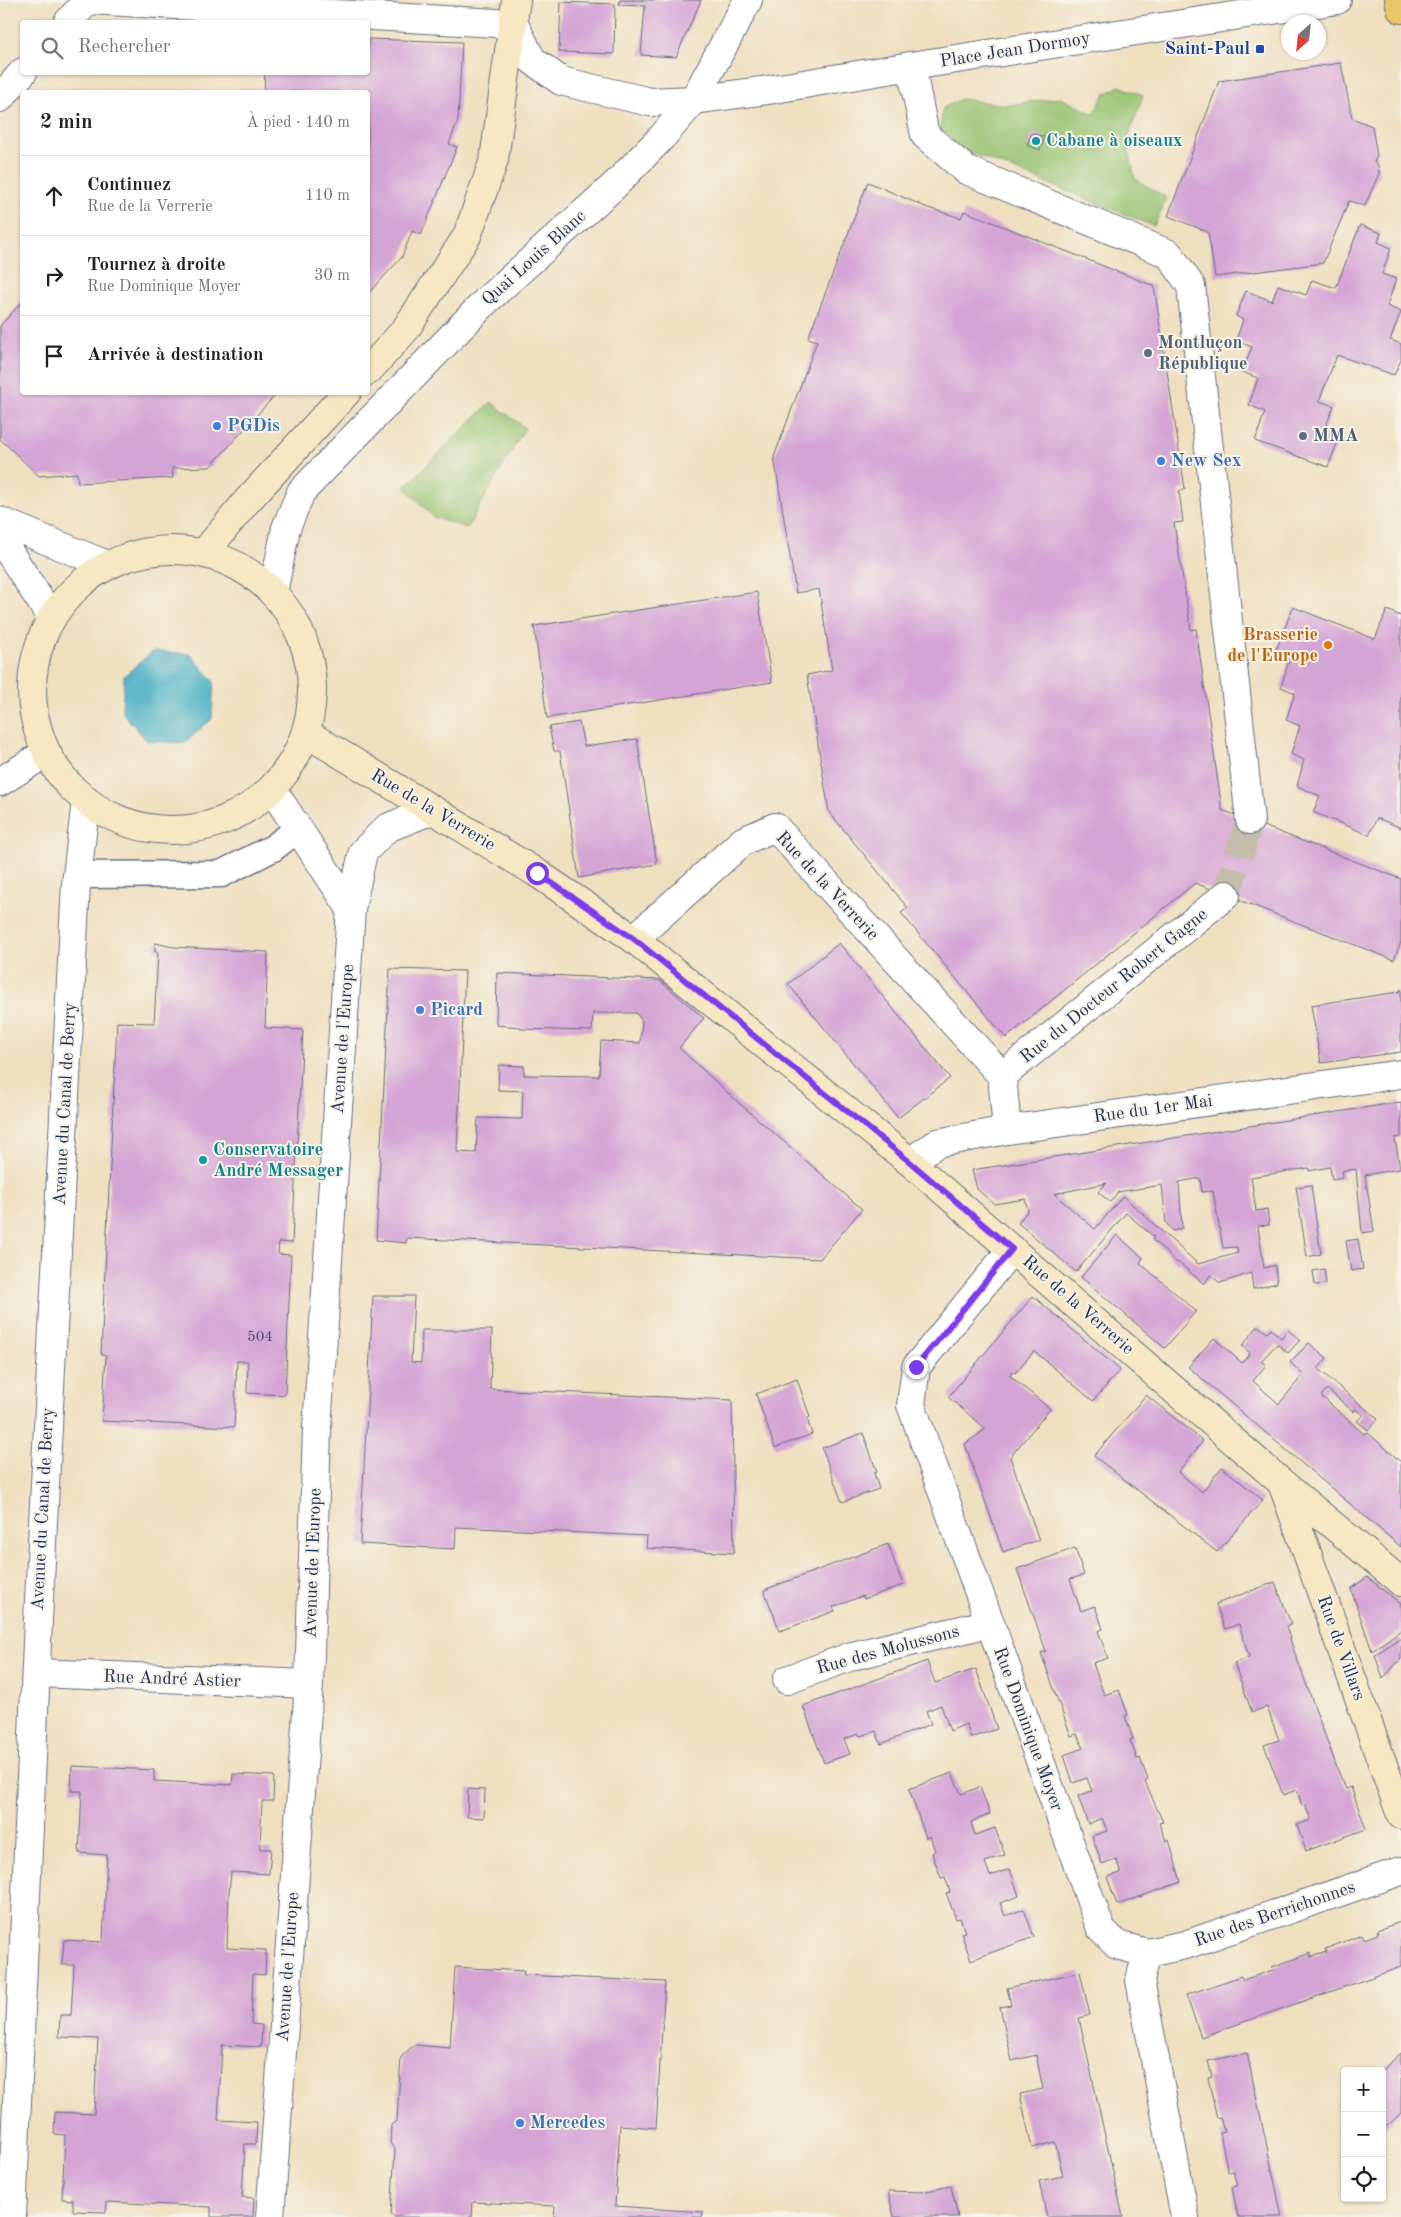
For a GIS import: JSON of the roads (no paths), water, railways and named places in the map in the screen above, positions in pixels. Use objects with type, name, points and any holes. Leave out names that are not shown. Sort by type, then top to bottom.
[{"type":"main road","points":[[1399,0],[1401,9]]},
{"type":"main road","points":[[370,369],[406,330],[467,236],[494,160],[515,12]]},
{"type":"main road","points":[[204,553],[247,501],[344,395]]},
{"type":"main road","points":[[162,550],[204,553],[241,568],[273,593],[295,623],[308,658],[312,696],[306,733],[292,763],[272,789],[239,813],[216,822],[201,827],[160,830],[121,821],[86,801],[63,780],[46,753],[31,708],[34,661],[51,617],[75,587],[107,565],[138,553],[162,550]]},
{"type":"main road","name":"Rue de la Verrerie","points":[[306,733],[537,873],[634,939],[910,1162],[1281,1482],[1401,1582]]},
{"type":"main road","name":"Rue de Villars","points":[[1281,1482],[1401,1815]]},
{"type":"street","points":[[70,20],[89,0],[515,12],[532,60],[561,81],[650,102],[694,100]]},
{"type":"street","name":"Quai Louis Blanc","points":[[273,593],[286,528],[301,492],[486,301],[615,185],[662,137],[694,100],[748,0]]},
{"type":"street","name":"Place Jean Dormoy","points":[[694,100],[1337,0]]},
{"type":"street","points":[[911,66],[925,135],[966,170],[1169,254],[1191,286],[1250,820]]},
{"type":"street","points":[[0,98],[20,75]]},
{"type":"street","points":[[0,521],[107,565]]},
{"type":"street","points":[[0,538],[51,617]]},
{"type":"street","points":[[0,782],[46,753]]},
{"type":"street","points":[[272,789],[351,909]]},
{"type":"street","name":"Avenue du Canal de Berry","points":[[12,2217],[8,2084],[36,1673],[77,875],[86,801]]},
{"type":"street","name":"Avenue de l'Europe","points":[[270,2217],[309,1684],[317,1428],[351,909],[363,852],[387,828],[432,810]]},
{"type":"street","name":"Rue de la Verrerie","points":[[634,939],[743,841],[775,827],[1002,1076]]},
{"type":"street","points":[[77,875],[221,874],[274,848],[298,829]]},
{"type":"street","name":"Rue du Docteur Robert Gagne","points":[[1002,1076],[1226,895]]},
{"type":"street","name":"Rue du 1er Mai","points":[[910,1162],[937,1143],[1007,1130],[1401,1074]]},
{"type":"street","points":[[1002,1076],[1007,1130]]},
{"type":"street","name":"Rue Dominique Moyer","points":[[1012,1249],[916,1367],[911,1406],[1101,1929],[1117,1945],[1147,1953]]},
{"type":"street","name":"Rue des Molussons","points":[[787,1680],[852,1656],[990,1622]]},
{"type":"street","name":"Rue André Astier","points":[[36,1673],[309,1684]]},
{"type":"street","name":"Rue des Berrichonnes","points":[[1147,1953],[1185,1945],[1401,1871]]},
{"type":"street","points":[[1147,1953],[1140,1980],[1185,2217]]},
{"type":"water","points":[[153,651],[190,654],[214,681],[212,719],[184,743],[147,741],[122,712],[124,676]]},
{"type":"tunnel","points":[[1226,895],[1250,820]]},
{"type":"place","name":"Saint-Paul","points":[[1260,49]]},
{"type":"place","name":"Cabane à oiseaux","points":[[1036,141]]},
{"type":"place","name":"Montluçon République","points":[[1148,353]]},
{"type":"place","name":"PGDis","points":[[217,426]]},
{"type":"place","name":"MMA","points":[[1303,436]]},
{"type":"place","name":"New Sex","points":[[1161,461]]},
{"type":"place","name":"Brasserie de l'Europe","points":[[1328,645]]},
{"type":"place","name":"Picard","points":[[420,1010]]},
{"type":"place","name":"Conservatoire André Messager","points":[[203,1160]]},
{"type":"place","name":"Mercedes","points":[[520,2123]]}]
